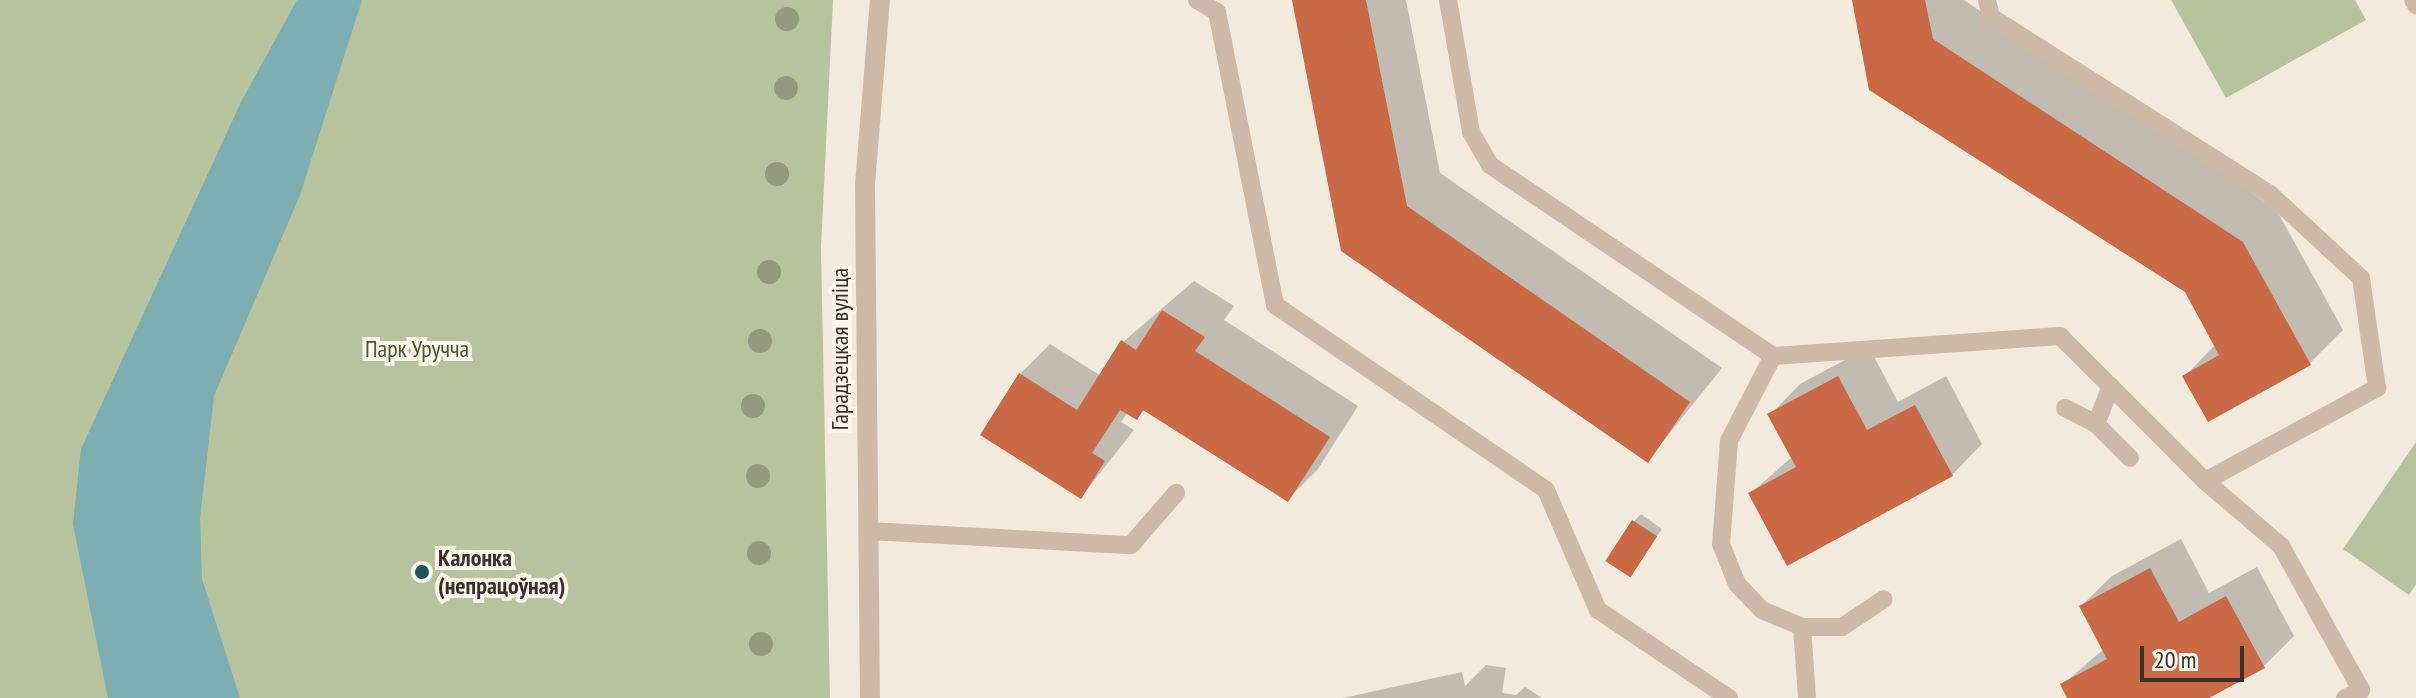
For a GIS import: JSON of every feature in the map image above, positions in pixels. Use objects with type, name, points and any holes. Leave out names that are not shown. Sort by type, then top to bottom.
[{"type":"street","name":"Гарадзецкая вуліца","points":[[870,698],[866,137],[880,0]]},
{"type":"lane","points":[[1197,0],[1217,12],[1275,305],[1546,490],[1598,610],[1729,698]]},
{"type":"lane","points":[[1448,0],[1471,132],[1490,165],[1773,356],[2060,336],[2205,481],[2281,546],[2361,690],[2345,698]]},
{"type":"lane","points":[[1987,0],[1991,17],[2270,194],[2361,278],[2377,388],[2205,481]]},
{"type":"lane","points":[[1773,356],[1729,441],[1721,544],[1737,584],[1762,610],[1802,627],[1842,627],[1884,599]]},
{"type":"lane","points":[[2096,424],[2111,386]]},
{"type":"lane","points":[[2065,408],[2096,424],[2130,458]]},
{"type":"lane","points":[[869,531],[1131,545],[1176,493]]},
{"type":"lane","points":[[1802,627],[1807,698]]},
{"type":"green space","name":"Парк Уручча","points":[[0,0],[833,0],[821,248],[830,698],[0,698]]},
{"type":"green space","points":[[2171,0],[2355,0],[2366,20],[2226,98]]},
{"type":"green space","points":[[2416,442],[2416,584],[2409,595],[2343,549]]},
{"type":"water","points":[[297,0],[362,0],[300,195],[214,396],[200,518],[202,579],[240,698],[108,698],[73,524],[81,449],[241,102]]},
{"type":"building","points":[[1292,0],[1366,0],[1407,206],[1690,402],[1648,463],[1341,251]]},
{"type":"building","points":[[1852,0],[1925,0],[1933,39],[2243,242],[2311,365],[2208,422],[2182,376],[2219,355],[2185,292],[1869,90]]},
{"type":"building","points":[[1162,310],[1205,337],[1195,351],[1330,437],[1288,502],[1143,410],[1137,420],[1120,410],[1092,453],[1105,461],[1081,499],[980,435],[1019,373],[1077,410],[1121,340],[1136,350]]},
{"type":"building","points":[[1838,376],[1867,430],[1915,405],[1953,476],[1787,566],[1748,493],[1796,467],[1767,414]]},
{"type":"building","points":[[1632,520],[1657,536],[1630,577],[1605,561]]},
{"type":"building","points":[[2150,568],[2179,622],[2226,596],[2265,668],[2209,698],[2067,698],[2060,684],[2107,659],[2079,606]]},
{"type":"place","name":"Калонка (непрацоўная)","points":[[422,572]]}]
